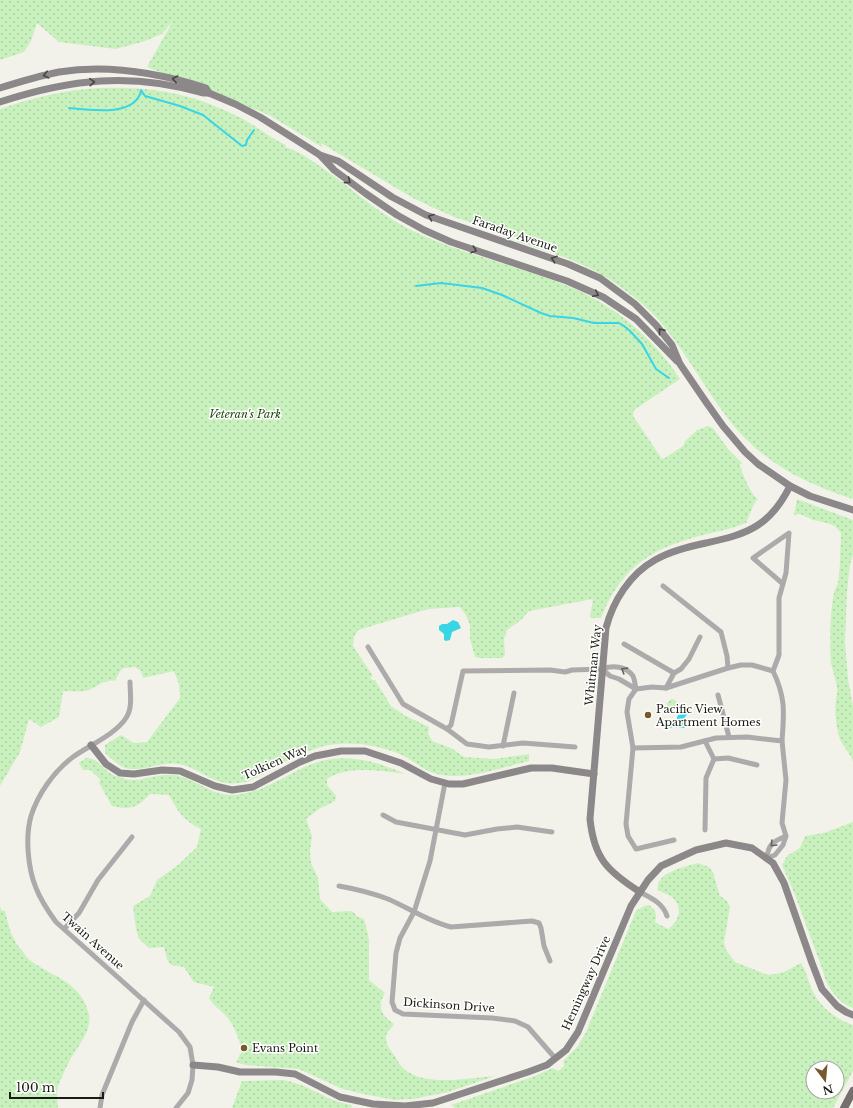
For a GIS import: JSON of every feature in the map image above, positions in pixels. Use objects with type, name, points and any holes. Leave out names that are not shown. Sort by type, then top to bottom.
[{"type":"main road","points":[[844,1108],[853,1092]]},
{"type":"street","name":"Faraday Avenue","points":[[0,88],[59,72],[100,68],[159,75],[206,88],[209,93]]},
{"type":"street","name":"Faraday Avenue","points":[[0,102],[46,88],[83,82],[114,80],[164,83],[203,93],[209,93],[260,117],[320,155],[338,161],[392,197],[426,215],[568,264],[600,278],[635,304],[656,325],[672,345],[680,364]]},
{"type":"street","name":"Faraday Avenue","points":[[320,155],[334,170],[365,193],[397,215],[424,230],[451,242],[566,281],[603,298],[636,319],[680,364],[735,441],[758,464],[790,486],[810,496],[853,510]]},
{"type":"street","name":"Whitman Way","points":[[667,916],[665,910],[656,900],[640,892],[606,866],[596,850],[592,836],[590,819],[606,628],[618,598],[632,579],[654,560],[680,549],[728,538],[758,526],[774,510],[790,486]]},
{"type":"street","points":[[783,584],[753,558],[788,534],[786,573],[783,584],[779,598],[779,654],[773,671],[782,694],[784,707],[782,741],[786,780],[782,823],[786,836],[783,845],[775,855],[767,858],[768,850],[774,841],[786,836]]},
{"type":"street","points":[[663,586],[721,632],[727,656],[728,668]]},
{"type":"street","points":[[666,688],[674,673],[681,669],[689,659],[700,637]]},
{"type":"street","points":[[624,644],[674,673]]},
{"type":"street","points":[[368,647],[403,704],[447,729],[467,744],[489,747],[523,743],[575,747]]},
{"type":"street","points":[[602,669],[610,676],[619,679],[636,689],[666,688],[740,665],[752,665],[773,671]]},
{"type":"street","points":[[447,729],[451,725],[463,671],[550,670],[565,672],[572,670],[602,669],[612,666],[626,670],[633,676],[636,689],[630,699],[627,712],[633,748],[626,824],[628,836],[636,850],[674,840]]},
{"type":"street","name":"Twain Avenue","points":[[130,682],[131,703],[126,718],[111,733],[72,758],[59,770],[43,791],[31,817],[28,855],[32,876],[41,901],[56,922],[179,1032],[190,1047],[193,1065],[192,1080],[188,1093],[176,1108]]},
{"type":"street","points":[[503,746],[514,693]]},
{"type":"street","points":[[718,695],[729,737]]},
{"type":"street","points":[[633,748],[681,747],[716,738],[729,737],[747,737],[782,741]]},
{"type":"street","points":[[705,741],[714,759],[706,778],[705,830]]},
{"type":"street","name":"Tolkien Way","points":[[91,745],[106,764],[120,772],[134,774],[162,770],[180,771],[215,786],[232,790],[253,787],[300,762],[315,756],[342,751],[365,751],[401,763],[431,779],[445,783],[463,784],[531,768],[552,768],[594,774]]},
{"type":"street","points":[[714,759],[728,758],[756,765]]},
{"type":"street","name":"Dickinson Drive","points":[[445,783],[430,861],[414,912],[400,938],[396,953],[392,1002],[395,1010],[403,1014],[492,1018],[515,1021],[528,1027],[555,1058]]},
{"type":"street","points":[[383,814],[396,822],[464,835],[497,829],[517,828],[552,832]]},
{"type":"street","points":[[64,929],[79,913],[98,880],[132,837]]},
{"type":"street","name":"Hemingway Drive","points":[[193,1065],[218,1067],[240,1072],[276,1072],[294,1074],[340,1097],[372,1104],[405,1106],[433,1103],[547,1065],[566,1050],[578,1032],[631,906],[648,880],[662,866],[696,850],[726,843],[752,848],[773,862],[784,884],[822,989],[837,1006],[853,1015]]},
{"type":"street","points":[[340,886],[368,892],[440,924],[451,927],[532,921],[539,923],[544,946],[550,961]]},
{"type":"street","points":[[100,1108],[102,1095],[132,1022],[144,1000]]},
{"type":"green space","points":[[0,0],[853,0],[853,499],[834,493],[799,477],[767,457],[753,445],[739,432],[726,416],[684,353],[656,317],[634,297],[610,279],[574,261],[516,241],[521,239],[454,217],[432,207],[413,198],[321,143],[322,147],[269,115],[147,67],[173,21],[162,34],[145,41],[116,49],[59,42],[37,23],[31,41],[24,52],[0,60]]},
{"type":"green space","name":"Veteran's Park","points":[[99,88],[136,88],[153,90],[188,97],[222,109],[245,120],[286,145],[285,147],[297,151],[308,158],[384,214],[405,227],[444,244],[565,285],[599,301],[630,323],[644,336],[657,349],[680,379],[634,410],[633,416],[662,459],[683,446],[685,441],[697,430],[708,426],[713,428],[728,449],[742,463],[740,465],[745,478],[750,489],[758,499],[754,504],[746,523],[671,545],[642,561],[619,584],[609,600],[601,618],[590,618],[593,599],[529,611],[521,620],[507,630],[504,639],[505,654],[503,658],[475,657],[470,639],[470,626],[466,615],[460,607],[428,609],[358,630],[354,637],[353,646],[373,676],[370,678],[375,680],[391,706],[404,715],[429,727],[428,733],[432,741],[451,748],[464,757],[494,759],[529,754],[529,761],[469,775],[445,775],[430,772],[404,756],[386,749],[375,746],[344,743],[314,749],[295,757],[249,781],[237,783],[225,783],[191,768],[173,763],[130,769],[116,763],[105,753],[105,745],[121,735],[134,743],[147,742],[180,698],[179,684],[174,671],[143,678],[141,671],[135,667],[124,668],[120,671],[115,681],[111,680],[104,682],[89,690],[63,691],[59,717],[41,727],[29,719],[20,752],[0,786],[0,109],[48,95]]},
{"type":"green space","points":[[797,499],[853,520],[853,555],[850,564],[847,592],[845,642],[848,679],[853,706],[853,762],[851,756],[840,739],[838,732],[835,713],[837,686],[831,663],[830,634],[833,599],[838,584],[841,533],[835,526],[813,520],[800,514],[794,515]]},
{"type":"green space","points":[[671,699],[675,700],[677,705],[676,708],[667,706],[667,703]]},
{"type":"green space","points":[[86,758],[95,760],[117,777],[137,780],[161,775],[181,776],[210,790],[225,795],[251,792],[276,782],[314,763],[340,758],[379,764],[405,774],[355,770],[335,775],[327,779],[327,785],[336,796],[335,801],[319,809],[306,819],[312,836],[310,851],[311,863],[318,878],[320,899],[332,912],[352,911],[358,917],[364,919],[369,939],[369,980],[385,993],[381,1003],[382,1011],[386,1018],[394,1024],[387,1033],[386,1042],[400,1065],[413,1075],[435,1080],[495,1076],[448,1092],[413,1099],[395,1100],[340,1088],[299,1069],[245,1065],[236,1062],[242,1051],[241,1046],[231,1022],[209,998],[214,987],[194,982],[184,967],[171,965],[167,959],[164,947],[149,948],[139,939],[136,929],[133,906],[150,896],[157,880],[178,865],[197,847],[201,829],[185,819],[169,795],[150,794],[137,805],[129,808],[112,806],[99,783],[100,779],[90,770],[83,770],[79,763]]},
{"type":"green space","points":[[853,822],[853,1008],[838,998],[827,982],[795,895],[782,865],[787,856],[800,848],[805,836],[824,833]]},
{"type":"green space","points":[[698,863],[709,867],[713,872],[720,896],[727,901],[730,907],[724,942],[726,950],[735,962],[768,975],[782,973],[801,963],[813,992],[820,1003],[841,1020],[853,1025],[853,1071],[845,1086],[845,1060],[805,1060],[805,1100],[837,1100],[833,1108],[455,1108],[451,1105],[535,1076],[553,1068],[558,1071],[564,1066],[563,1061],[578,1046],[586,1032],[636,911],[649,905],[655,912],[655,922],[668,929],[675,922],[679,914],[676,901],[672,897],[658,890],[658,884],[666,875]]},
{"type":"green space","points":[[0,905],[1,910],[5,911],[13,937],[26,956],[40,967],[74,988],[85,1004],[89,1015],[86,1034],[63,1074],[57,1089],[58,1108],[0,1108]]},
{"type":"green space","points":[[283,1080],[303,1086],[333,1100],[352,1105],[351,1108],[232,1108],[242,1081]]},
{"type":"water","points":[[453,620],[458,622],[461,628],[452,632],[450,640],[446,641],[444,640],[444,634],[439,630],[439,626],[442,624],[447,624]]},
{"type":"water","points":[[678,707],[685,708],[688,713],[685,717],[686,727],[673,727],[666,729],[664,727],[665,724],[677,721],[679,714]]},
{"type":"waterway","points":[[141,90],[145,96],[180,106],[203,115],[242,146],[246,145],[247,140],[254,130]]},
{"type":"waterway","points":[[69,108],[88,110],[111,110],[121,108],[130,105],[137,99],[141,91]]},
{"type":"waterway","points":[[416,286],[441,283],[482,288],[550,316],[573,318],[594,323],[619,323],[630,331],[642,344],[656,369],[669,378]]},
{"type":"place","name":"Pacific View Apartment Homes","points":[[648,715]]},
{"type":"place","name":"Evans Point","points":[[244,1048]]}]
